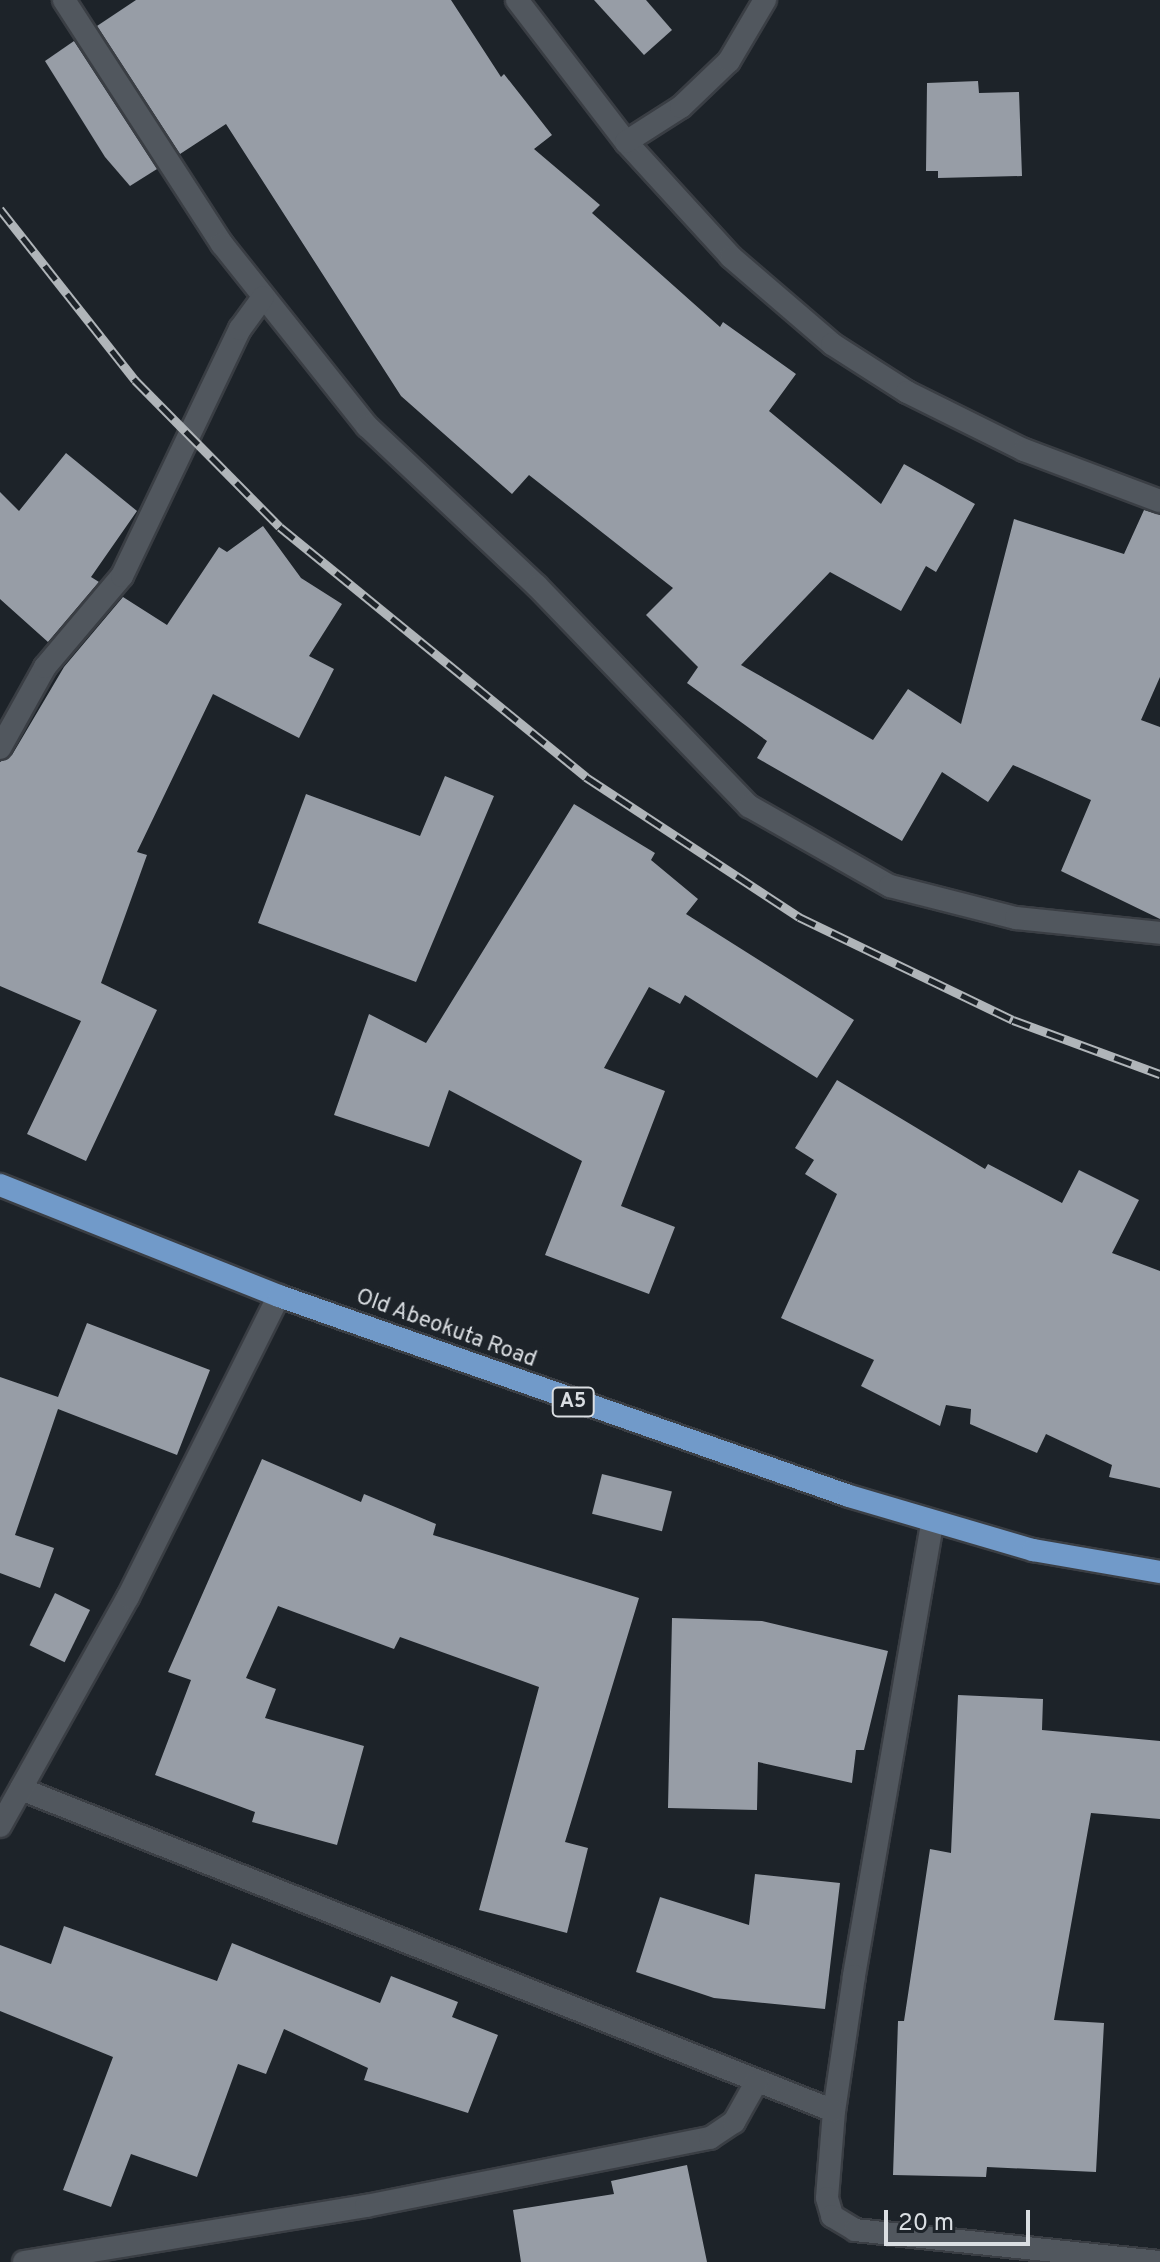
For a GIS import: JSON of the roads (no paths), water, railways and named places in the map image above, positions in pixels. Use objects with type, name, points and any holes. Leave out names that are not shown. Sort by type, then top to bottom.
[{"type":"highway","name":"Old Abeokuta Road","points":[[0,1185],[279,1296],[603,1413],[932,1524],[1033,1550],[1160,1572]]},
{"type":"street","points":[[64,0],[222,244],[367,426],[537,586],[749,806],[890,886],[1016,918],[1095,930],[1160,933]]},
{"type":"street","points":[[517,0],[626,142],[731,257],[832,344],[907,392],[1024,450],[1160,501]]},
{"type":"street","points":[[626,142],[681,107],[729,61],[765,0]]},
{"type":"street","points":[[0,748],[45,667],[122,576],[240,329],[263,297]]},
{"type":"street","points":[[0,1826],[128,1597],[279,1296]]},
{"type":"street","points":[[932,1524],[888,1761],[834,2111],[827,2198],[832,2216],[855,2230],[1158,2262]]},
{"type":"street","points":[[21,1789],[834,2111]]},
{"type":"street","points":[[24,2262],[366,2206],[710,2138],[734,2122],[757,2081]]},
{"type":"railway","points":[[0,209],[135,380],[280,527],[586,777],[799,917],[1013,1020],[1160,1074]]}]
